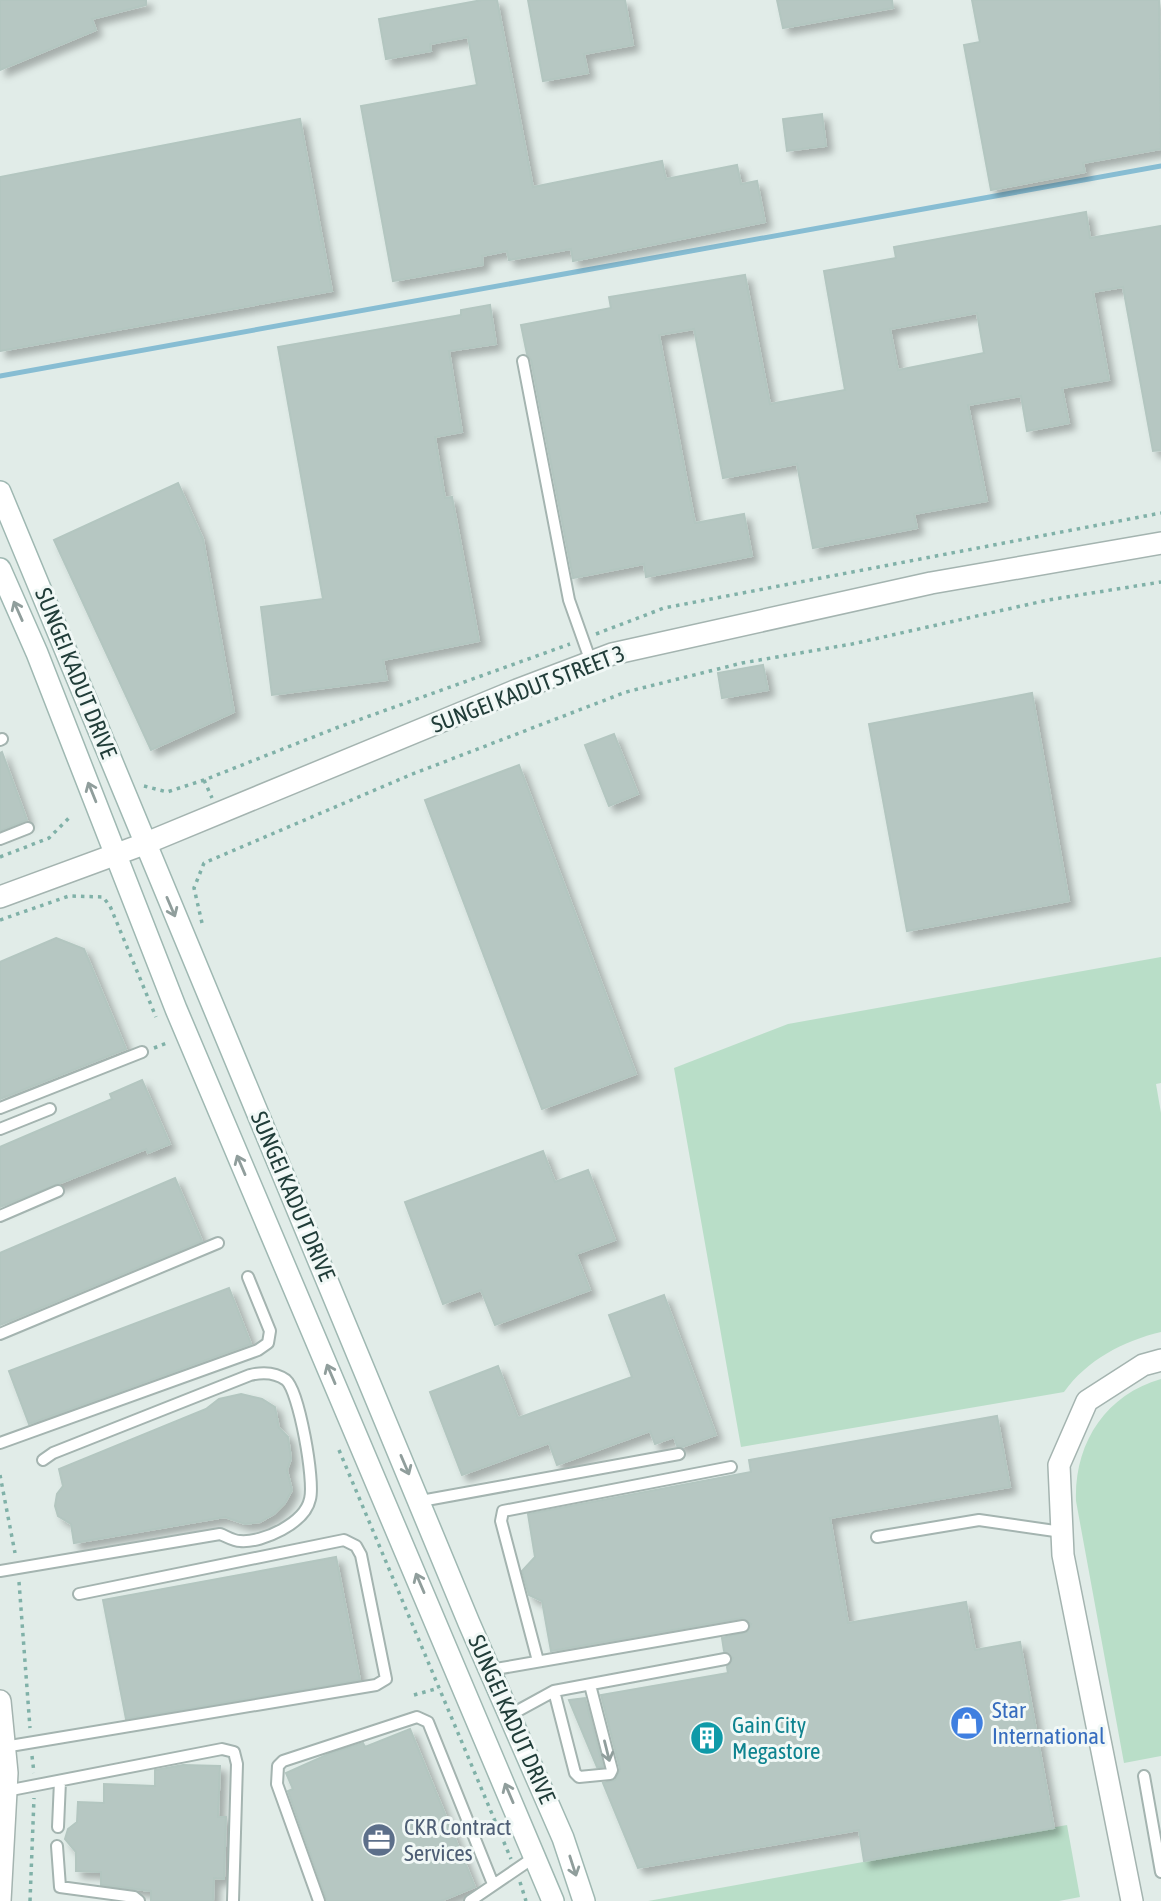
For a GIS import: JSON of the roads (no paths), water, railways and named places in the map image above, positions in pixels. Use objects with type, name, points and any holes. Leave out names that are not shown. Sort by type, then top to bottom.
[{"type":"main road","name":"SUNGEI KADUT DRIVE","points":[[0,492],[144,844],[563,1838],[584,1901]]},
{"type":"main road","name":"SUNGEI KADUT STREET 3","points":[[0,897],[117,855],[612,654],[931,583],[1161,543]]},
{"type":"main road","name":"SUNGEI KADUT DRIVE","points":[[0,569],[239,1160],[553,1901]]},
{"type":"main road","points":[[1132,1901],[1063,1555],[1059,1465],[1087,1401],[1143,1365],[1161,1360]]},
{"type":"main road","points":[[0,1701],[6,1791],[2,1824],[0,1901]]},
{"type":"lane","points":[[523,361],[569,600],[591,662]]},
{"type":"lane","points":[[0,839],[28,828]]},
{"type":"lane","points":[[0,1108],[142,1052]]},
{"type":"lane","points":[[0,1129],[50,1109]]},
{"type":"lane","points":[[0,1216],[58,1191]]},
{"type":"lane","points":[[0,1334],[218,1243]]},
{"type":"lane","points":[[0,1443],[258,1350],[268,1343],[270,1331],[248,1278]]},
{"type":"lane","points":[[0,1572],[220,1534],[241,1541],[260,1538],[292,1523],[310,1501],[311,1482],[295,1394],[286,1381],[270,1373],[250,1374],[53,1452],[43,1460]]},
{"type":"lane","points":[[421,1501],[679,1454]]},
{"type":"lane","points":[[538,1661],[501,1521],[503,1511],[731,1467]]},
{"type":"lane","points":[[877,1537],[979,1520],[1062,1532]]},
{"type":"lane","points":[[4,1747],[376,1685],[386,1679],[361,1555],[356,1546],[344,1540],[79,1594]]},
{"type":"lane","points":[[490,1670],[743,1626]]},
{"type":"lane","points":[[510,1714],[554,1691],[725,1659]]},
{"type":"lane","points":[[554,1691],[575,1773],[579,1777],[610,1774],[612,1770],[590,1685]]},
{"type":"lane","points":[[319,1901],[277,1784],[278,1766],[283,1761],[411,1718],[428,1722],[493,1884]]},
{"type":"lane","points":[[6,1791],[222,1749],[234,1752],[237,1764],[233,1901]]},
{"type":"lane","points":[[1144,1776],[1161,1872]]},
{"type":"lane","points":[[58,1827],[60,1781]]},
{"type":"lane","points":[[57,1846],[60,1887],[139,1901]]},
{"type":"lane","points":[[470,1901],[536,1856]]},
{"type":"waterway","points":[[0,376],[1161,166]]},
{"type":"place","name":"Star International","points":[[967,1723]]},
{"type":"place","name":"Gain City Megastore","points":[[707,1738]]},
{"type":"place","name":"CKR Contract Services","points":[[379,1840]]}]
